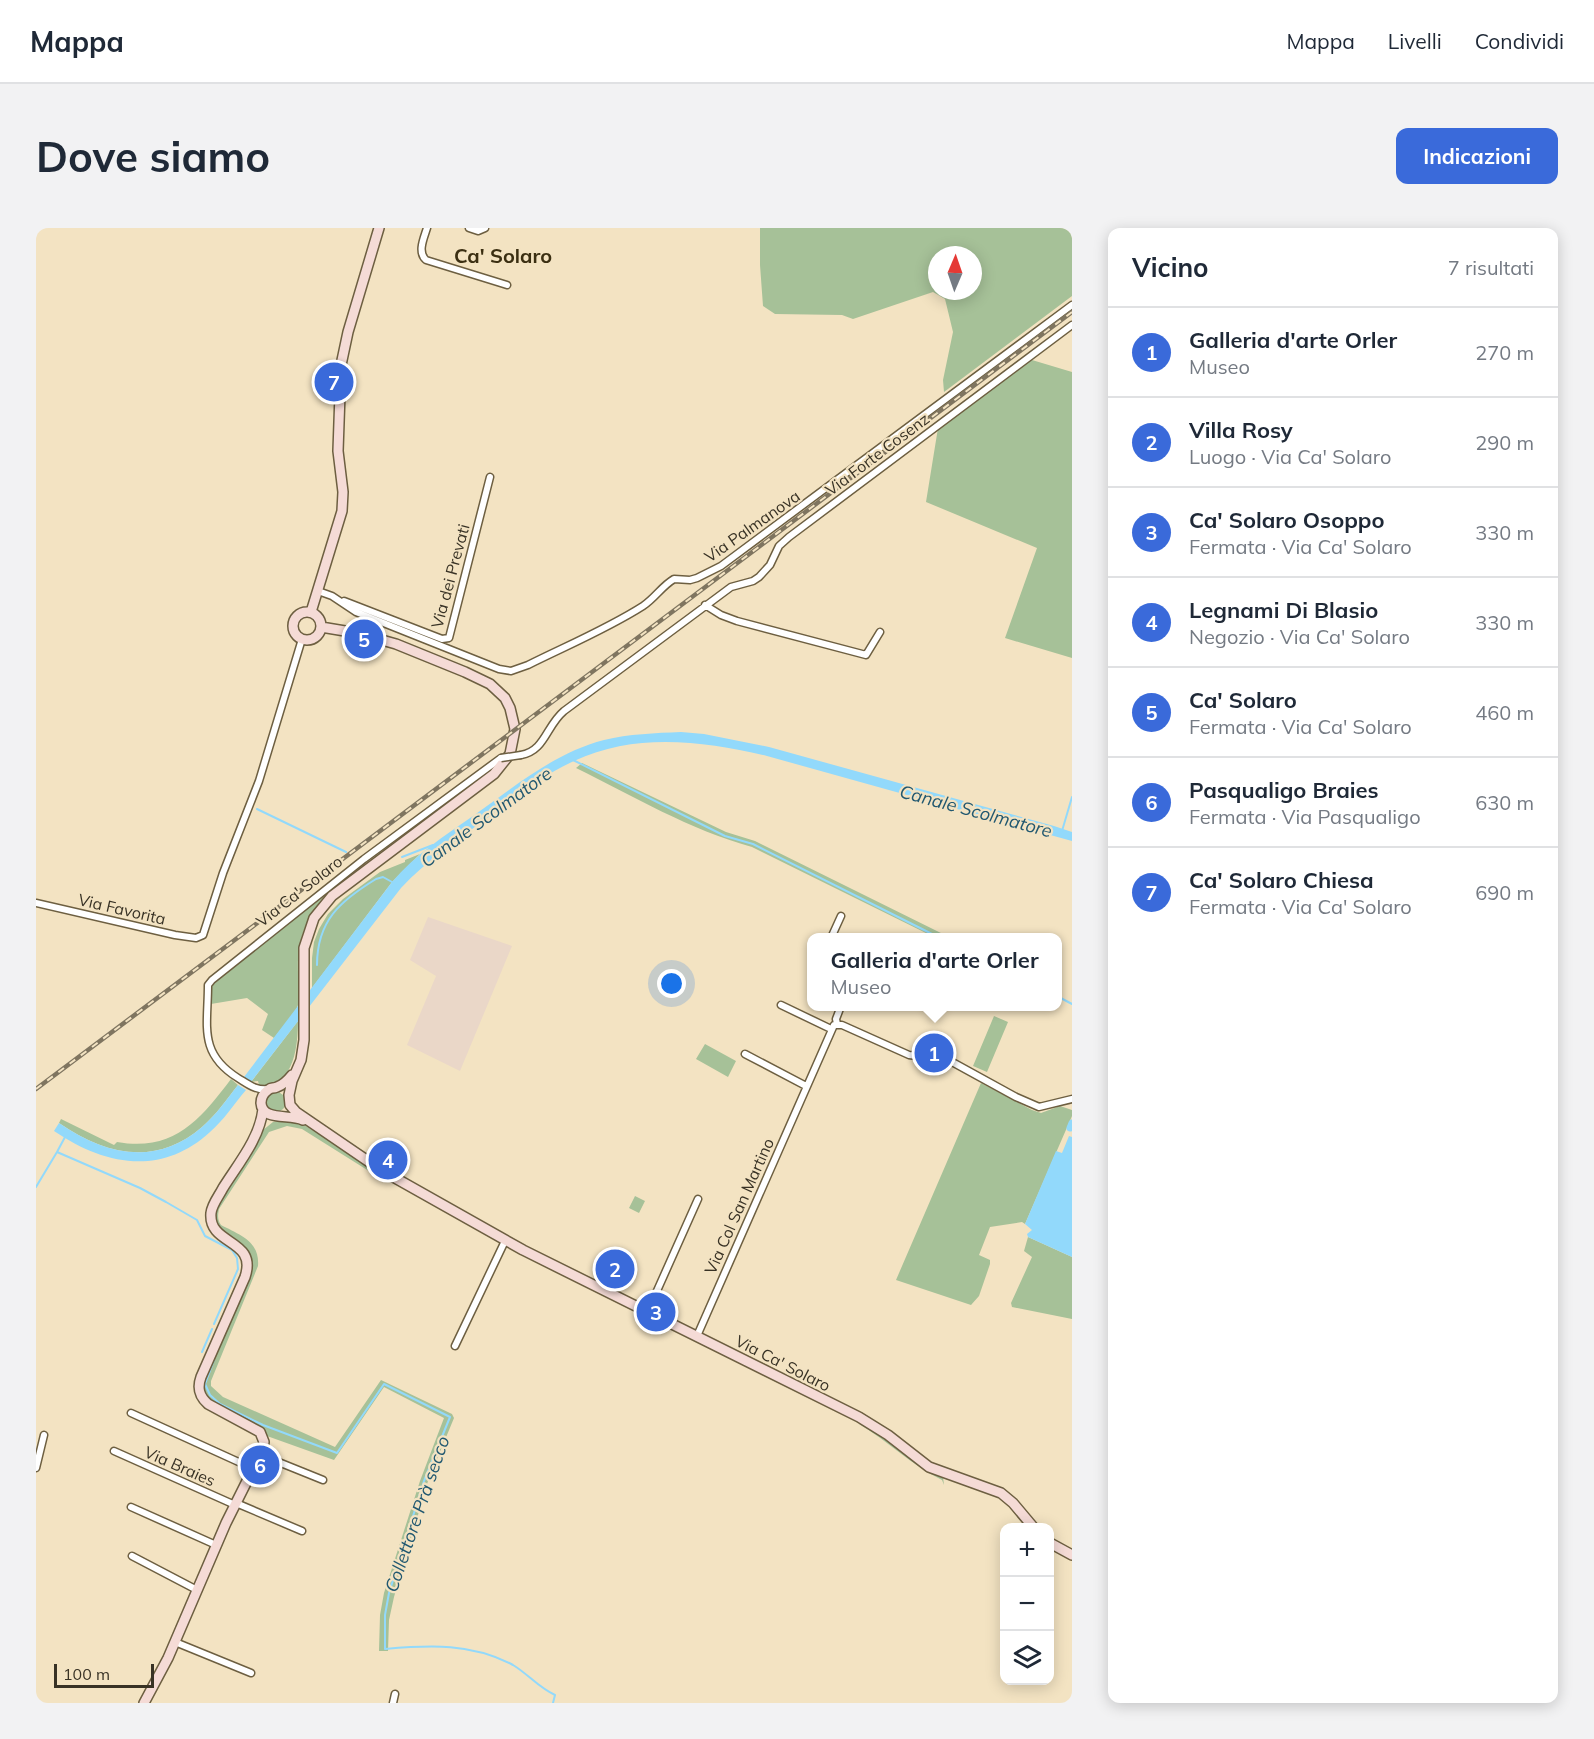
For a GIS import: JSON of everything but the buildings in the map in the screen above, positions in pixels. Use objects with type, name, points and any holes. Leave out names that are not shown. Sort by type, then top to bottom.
[{"type":"street","points":[[311,612],[342,511],[343,492],[338,434],[341,365],[348,332],[379,228]]},
{"type":"street","points":[[427,228],[421,254],[426,260],[507,285]]},
{"type":"street","points":[[469,228],[478,231],[486,228]]},
{"type":"street","name":"Via Palmanova","points":[[318,591],[356,612],[499,669],[511,671],[528,665],[632,613],[657,596],[664,586],[674,579],[697,579],[721,566],[1072,305]]},
{"type":"street","name":"Via Forte Cosenz","points":[[705,606],[731,587],[759,577],[770,566],[779,546],[789,537],[1072,325]]},
{"type":"street","name":"Via dei Prevati","points":[[339,601],[342,600],[442,639],[449,638],[490,477]]},
{"type":"street","points":[[705,606],[737,621],[866,655],[879,632]]},
{"type":"street","name":"Via Ca' Solaro","points":[[308,1122],[281,1089],[258,1089],[223,1068],[210,1050],[208,985],[364,859],[501,758],[521,755],[540,745],[549,727],[564,711],[705,606]]},
{"type":"street","points":[[311,612],[320,619],[321,627],[316,636],[307,640],[302,639],[293,630],[293,621],[298,614],[311,612]]},
{"type":"street","name":"Via Ca' Solaro","points":[[278,1116],[288,1110],[295,1072],[303,1050],[305,941],[314,918],[324,904],[356,877],[494,774],[510,754],[515,729],[505,698],[483,680],[376,638],[321,627]]},
{"type":"street","name":"Via Favorita","points":[[36,903],[175,935],[192,938],[201,936],[205,931],[223,873],[248,814],[302,639]]},
{"type":"street","points":[[833,933],[841,916]]},
{"type":"street","points":[[780,1005],[831,1029]]},
{"type":"street","points":[[840,1011],[836,1019],[837,1024],[909,1055],[954,1063],[1001,1090],[1039,1107],[1072,1099]]},
{"type":"street","name":"Via Col San Martino","points":[[697,1336],[831,1029],[837,1024]]},
{"type":"street","points":[[745,1054],[806,1086]]},
{"type":"street","points":[[144,1703],[175,1642],[216,1545],[261,1455],[264,1442],[260,1432],[208,1404],[203,1400],[199,1389],[201,1377],[245,1277],[247,1265],[242,1250],[217,1233],[214,1228],[212,1210],[258,1131],[263,1095],[288,1080],[295,1072]]},
{"type":"street","name":"Via Ca' Solaro","points":[[249,1085],[266,1113],[295,1117],[308,1122],[397,1179],[505,1241],[871,1424],[928,1467],[1002,1493],[1030,1523]]},
{"type":"street","points":[[258,1131],[278,1116]]},
{"type":"street","points":[[648,1311],[698,1199]]},
{"type":"street","points":[[455,1346],[505,1241]]},
{"type":"street","points":[[131,1413],[254,1469]]},
{"type":"street","points":[[36,1468],[44,1435]]},
{"type":"street","name":"Via Braies","points":[[114,1451],[302,1532]]},
{"type":"street","points":[[261,1455],[323,1480]]},
{"type":"street","points":[[131,1507],[216,1545]]},
{"type":"street","points":[[1054,1545],[1072,1555]]},
{"type":"street","points":[[132,1556],[197,1590]]},
{"type":"street","points":[[175,1642],[251,1673]]},
{"type":"street","points":[[393,1703],[395,1694]]},
{"type":"shaded area","points":[[428,917],[512,946],[460,1071],[407,1045],[436,976],[410,960]]},
{"type":"green space","points":[[760,228],[1072,228],[1072,296],[944,392],[943,380],[953,332],[945,300],[982,300],[982,246],[928,246],[928,294],[853,319],[842,315],[775,314],[763,306]]},
{"type":"green space","points":[[1032,360],[1072,372],[1072,658],[1005,638],[1037,548],[926,502],[938,428]]},
{"type":"green space","points":[[582,763],[726,832],[755,841],[941,933],[926,933],[752,847],[729,840],[662,812],[576,768]]},
{"type":"green space","points":[[420,854],[392,882],[312,988],[314,942],[328,914],[343,899],[380,872]]},
{"type":"green space","points":[[331,889],[310,917],[302,937],[298,960],[297,1008],[274,1038],[262,1030],[268,1014],[247,998],[211,1004],[212,986],[221,976]]},
{"type":"green space","points":[[994,1016],[1008,1022],[987,1072],[973,1066]]},
{"type":"green space","points":[[298,1021],[295,1053],[287,1073],[280,1080],[271,1084],[259,1085],[258,1081],[251,1082]]},
{"type":"green space","points":[[705,1044],[736,1061],[728,1077],[696,1059]]},
{"type":"green space","points":[[231,1079],[238,1085],[212,1117],[185,1140],[167,1148],[149,1152],[112,1149],[94,1143],[59,1123],[61,1119],[114,1145],[117,1142],[137,1144],[154,1142],[184,1130],[208,1108]]},
{"type":"green space","points":[[981,1083],[1032,1110],[1041,1113],[1060,1106],[1072,1110],[1072,1116],[1025,1224],[1022,1222],[990,1227],[979,1255],[990,1260],[990,1264],[979,1296],[971,1305],[896,1280]]},
{"type":"green space","points":[[276,1092],[283,1095],[286,1102],[283,1109],[276,1112],[269,1109],[266,1102],[269,1095]]},
{"type":"green space","points":[[286,1120],[304,1125],[375,1169],[372,1173],[302,1129],[287,1126],[269,1132],[219,1209],[218,1219],[221,1225],[242,1236],[256,1250],[258,1266],[211,1381],[211,1386],[223,1397],[335,1447],[381,1380],[452,1414],[454,1418],[428,1481],[394,1597],[389,1620],[388,1651],[379,1651],[380,1615],[384,1593],[420,1481],[444,1418],[384,1387],[334,1460],[267,1436],[262,1428],[210,1401],[203,1388],[204,1377],[251,1264],[250,1255],[245,1248],[220,1227],[216,1220],[216,1210],[229,1183],[263,1130],[273,1122]]},
{"type":"green space","points":[[635,1196],[645,1201],[639,1213],[629,1208]]},
{"type":"green space","points":[[1028,1237],[1072,1257],[1072,1319],[1012,1307],[1011,1303],[1032,1257],[1024,1251]]},
{"type":"green space","points":[[861,1422],[886,1437],[923,1468],[943,1477],[944,1485],[942,1480],[920,1467],[859,1424]]},
{"type":"water","name":"Canale Scolmatore","points":[[681,732],[704,734],[769,747],[1054,826],[1072,832],[1072,841],[767,756],[719,746],[670,742],[645,743],[597,752],[574,761],[530,786],[444,850],[411,878],[251,1082],[244,1077],[392,882],[430,846],[519,783],[568,753],[613,738]]},
{"type":"water","points":[[238,1085],[246,1090],[220,1122],[191,1146],[172,1156],[132,1161],[112,1158],[73,1143],[54,1131],[59,1123],[94,1143],[131,1152],[149,1152],[167,1148],[185,1140],[202,1127]]},
{"type":"water","points":[[1069,1136],[1072,1137],[1072,1257],[1028,1237],[1027,1234],[1032,1230],[1025,1224],[1056,1151],[1062,1153]]},
{"type":"waterway","points":[[573,760],[725,836],[753,844],[930,933]]},
{"type":"waterway","points":[[1062,831],[1072,797]]},
{"type":"waterway","points":[[257,809],[346,852]]},
{"type":"waterway","name":"Canale Scolmatore","points":[[402,857],[433,845]]},
{"type":"waterway","points":[[317,965],[321,936],[326,924],[342,904],[376,879],[383,877],[392,882]]},
{"type":"waterway","points":[[1062,999],[1072,1004]]},
{"type":"waterway","points":[[1070,1128],[1072,1123]]},
{"type":"waterway","name":"Collettore Prà secco","points":[[65,1137],[57,1152],[140,1188],[166,1202],[197,1220],[205,1236],[232,1250],[237,1258],[238,1269],[214,1324]]},
{"type":"waterway","points":[[36,1187],[57,1152]]},
{"type":"waterway","name":"Collettore Prà secco","points":[[202,1352],[212,1329]]},
{"type":"waterway","name":"Collettore Prà secco","points":[[214,1360],[205,1384],[210,1395],[220,1404],[263,1425],[337,1453],[384,1384],[450,1417],[424,1481],[389,1593],[385,1615],[385,1649],[450,1647],[498,1658],[513,1665],[555,1695],[553,1703]]},
{"type":"railway","points":[[36,1089],[1072,312]]},
{"type":"place","name":"Ca' Solaro Chiesa","points":[[334,382]]},
{"type":"place","name":"Ca' Solaro","points":[[364,639]]},
{"type":"place","name":"Galleria d'arte Orler","points":[[934,1053]]},
{"type":"place","name":"Legnami Di Blasio","points":[[388,1160]]},
{"type":"place","name":"Villa Rosy","points":[[615,1269]]},
{"type":"place","name":"Ca' Solaro Osoppo","points":[[656,1312]]},
{"type":"place","name":"Pasqualigo Braies","points":[[260,1465]]},
{"type":"district","name":"Ca' Solaro","points":[[503,255]]}]
